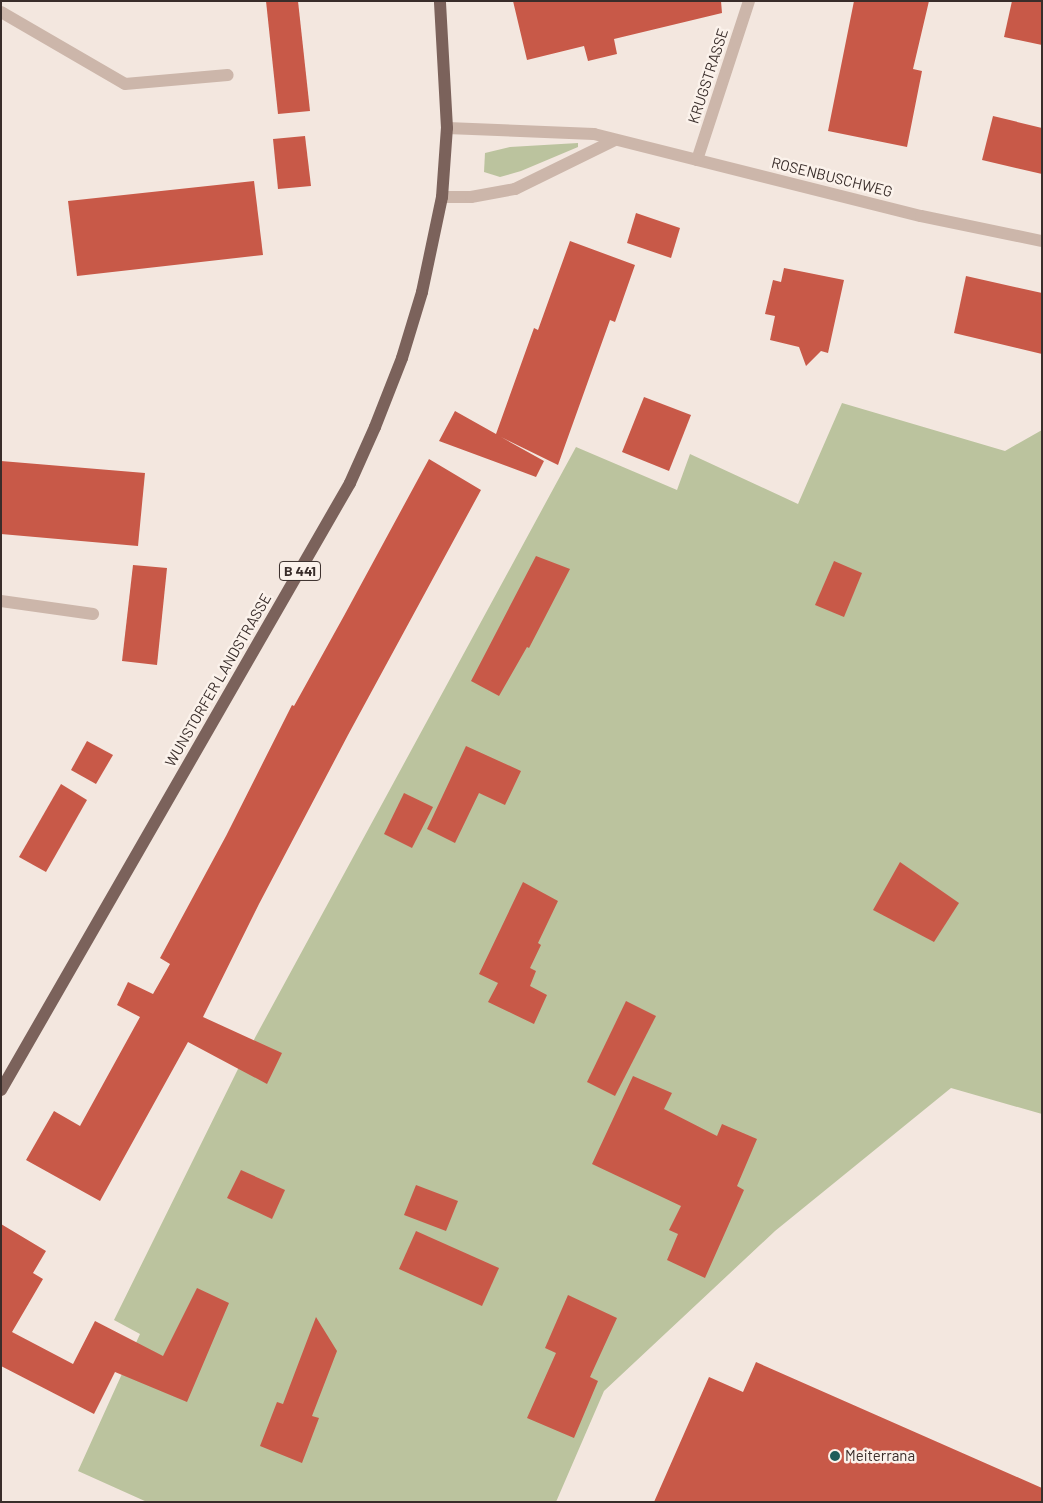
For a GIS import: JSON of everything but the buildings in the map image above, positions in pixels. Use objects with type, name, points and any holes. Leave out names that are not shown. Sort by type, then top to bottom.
[{"type":"main road","name":"WUNSTORFER LANDSTRASSE","points":[[1,1090],[350,483],[375,427],[405,348],[422,292],[442,197],[446,128],[440,1]]},
{"type":"street","name":"KRUGSTRASSE","points":[[697,160],[749,1]]},
{"type":"street","points":[[1,12],[125,84],[228,75]]},
{"type":"street","name":"ROSENBUSCHWEG","points":[[446,128],[594,134],[921,216],[1042,241]]},
{"type":"street","points":[[442,197],[471,197],[515,189],[615,140]]},
{"type":"street","points":[[1,601],[93,614]]},
{"type":"green space","points":[[578,143],[578,147],[521,171],[500,177],[484,172],[485,153],[510,147]]},
{"type":"green space","points":[[842,403],[1005,451],[1042,430],[1042,1114],[951,1088],[775,1231],[604,1391],[556,1502],[147,1502],[78,1471],[140,1334],[114,1320],[238,1069],[576,447],[677,490],[690,454],[798,504]]},
{"type":"place","name":"Meiterrana","points":[[835,1456]]}]
